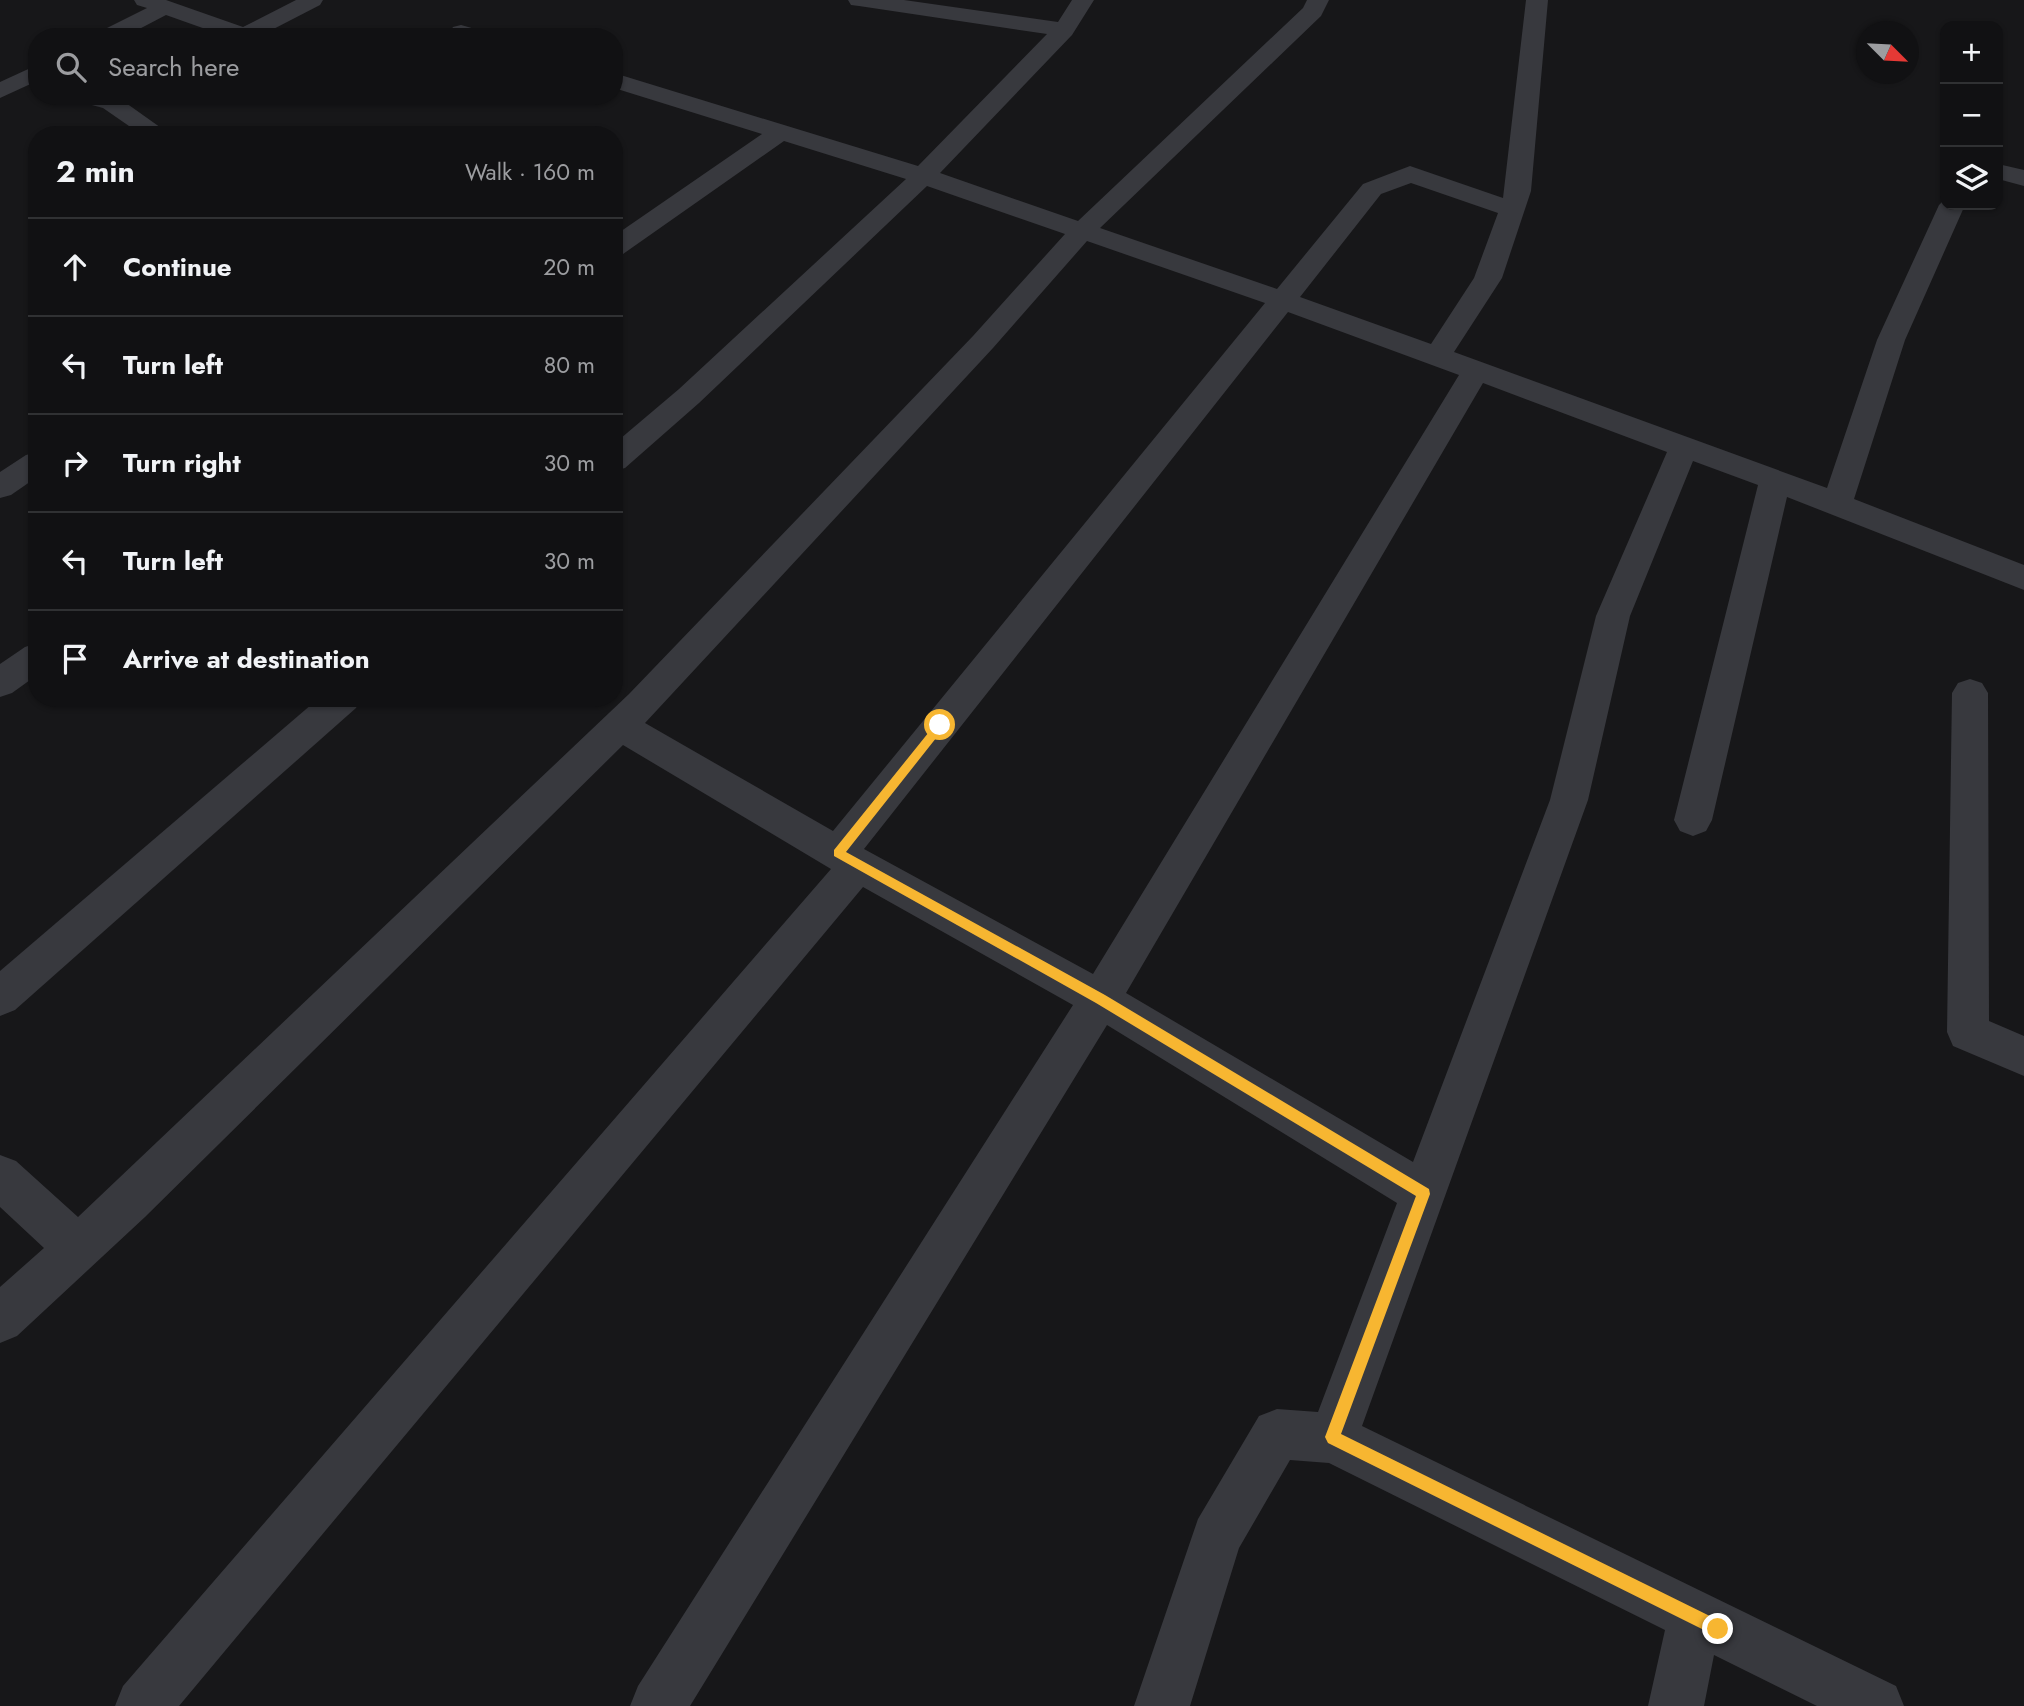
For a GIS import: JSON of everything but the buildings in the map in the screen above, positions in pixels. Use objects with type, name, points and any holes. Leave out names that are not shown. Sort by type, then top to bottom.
[{"type":"street","points":[[258,28],[312,0]]},
{"type":"street","points":[[859,0],[1064,30]]},
{"type":"street","points":[[623,453],[689,396],[923,176],[1064,30],[1083,0]]},
{"type":"street","points":[[0,1319],[78,1248],[642,704],[955,372],[1083,230],[1313,11],[1318,0]]},
{"type":"street","points":[[658,1706],[1100,999],[1457,363],[1518,191],[1537,0]]},
{"type":"street","points":[[120,28],[155,4],[220,28]]},
{"type":"street","points":[[1,90],[28,76]]},
{"type":"street","points":[[1,90],[28,83]]},
{"type":"street","points":[[623,83],[923,176],[1283,300],[1775,480],[2024,578]]},
{"type":"street","points":[[125,105],[149,126]]},
{"type":"street","points":[[623,242],[780,132]]},
{"type":"street","points":[[2003,173],[2024,178]]},
{"type":"street","points":[[143,1706],[848,859],[1372,189],[1410,174],[1511,209]]},
{"type":"street","points":[[1837,504],[1891,340],[1950,210]]},
{"type":"street","points":[[1333,1437],[1569,800],[1613,616],[1684,447]]},
{"type":"street","points":[[0,487],[28,468]]},
{"type":"street","points":[[1693,820],[1775,480]]},
{"type":"street","points":[[0,682],[28,662]]},
{"type":"street","points":[[1970,693],[1968,1032],[2024,1056]]},
{"type":"street","points":[[0,998],[333,707]]},
{"type":"street","points":[[619,725],[848,859],[1100,999],[1424,1194]]},
{"type":"street","points":[[0,1177],[78,1248]]},
{"type":"street","points":[[1161,1706],[1216,1537],[1277,1434],[1333,1437],[1876,1706]]},
{"type":"street","points":[[1676,1706],[1695,1618]]},
{"type":"route","points":[[940,725],[838,853],[1100,999],[1424,1194],[1333,1437],[1718,1629]]}]
